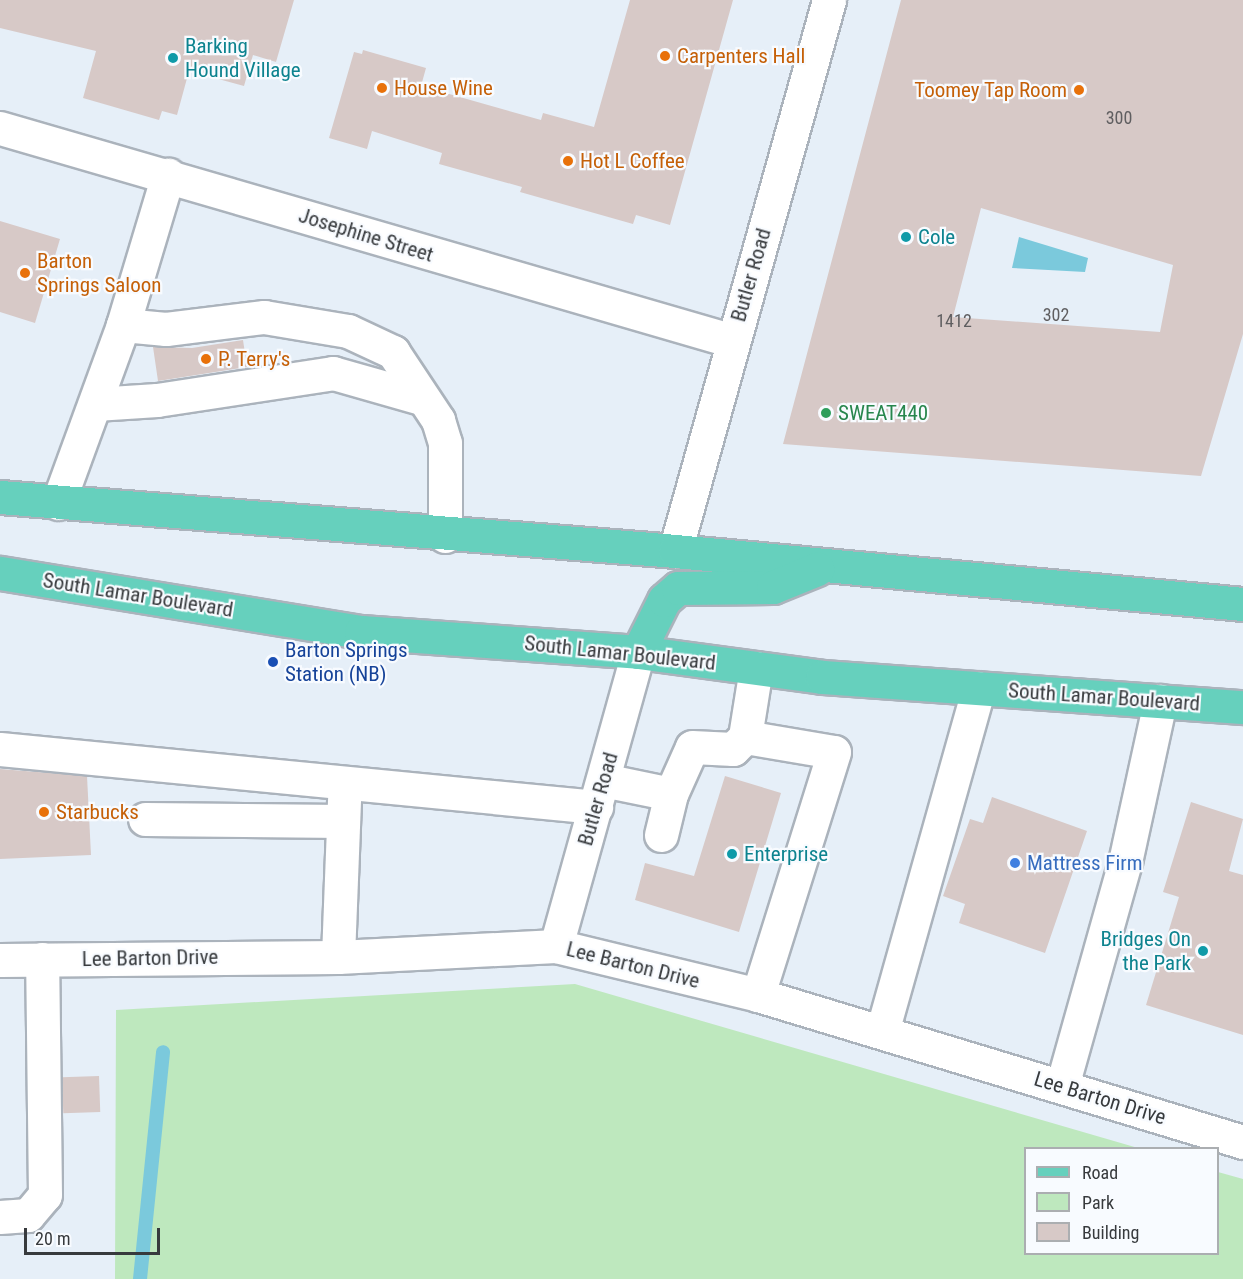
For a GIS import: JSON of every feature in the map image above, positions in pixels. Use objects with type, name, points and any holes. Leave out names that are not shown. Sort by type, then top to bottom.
[{"type":"main road","points":[[0,497],[445,536],[675,551],[822,567],[1243,604]]},
{"type":"main road","points":[[638,652],[664,600],[678,588],[773,587],[822,567]]},
{"type":"main road","name":"South Lamar Boulevard","points":[[0,573],[361,632],[638,652],[756,668],[979,688],[1243,707]]},
{"type":"street","name":"Butler Road","points":[[675,551],[829,0]]},
{"type":"street","name":"Josephine Street","points":[[0,128],[168,175],[620,312],[733,341]]},
{"type":"street","points":[[58,503],[123,326],[168,175]]},
{"type":"street","points":[[123,326],[166,329],[264,317],[348,332],[393,352],[421,398],[438,420],[446,443],[445,536]]},
{"type":"street","points":[[94,404],[157,400],[333,373],[421,398]]},
{"type":"street","name":"Butler Road","points":[[556,946],[638,652]]},
{"type":"street","points":[[661,835],[671,794],[692,747],[732,749],[745,737],[756,668]]},
{"type":"street","points":[[882,1032],[979,688]]},
{"type":"street","points":[[1062,1086],[1125,862],[1161,701]]},
{"type":"street","points":[[745,737],[834,752],[758,995]]},
{"type":"street","points":[[0,749],[344,781],[599,794],[671,794]]},
{"type":"street","points":[[338,957],[344,781]]},
{"type":"street","points":[[145,819],[343,821]]},
{"type":"street","name":"Lee Barton Drive","points":[[0,960],[338,957],[556,946],[758,995],[1243,1142]]},
{"type":"street","points":[[0,1217],[28,1215],[45,1195],[42,959]]},
{"type":"green space","points":[[575,984],[1135,1147],[1024,1147],[1024,1255],[1219,1255],[1219,1172],[1243,1179],[1243,1279],[115,1279],[116,1010]]},
{"type":"water","points":[[1019,237],[1088,258],[1085,272],[1012,268]]},
{"type":"building","name":"Barking Hound Village","points":[[0,0],[294,0],[276,62],[253,55],[244,86],[189,71],[177,115],[162,111],[159,120],[83,98],[96,51],[0,28]]},
{"type":"building","name":"Carpenters Hall","points":[[630,0],[733,0],[670,225],[636,215],[633,224],[520,192],[522,187],[439,164],[442,153],[372,131],[367,149],[329,138],[354,52],[362,54],[363,50],[426,68],[421,86],[541,120],[543,113],[594,127]]},
{"type":"building","name":"Cole","points":[[901,0],[1243,0],[1243,334],[1201,476],[783,444]],"holes":[[[981,208],[1173,265],[1160,332],[953,317]]]},
{"type":"building","name":"Barton Springs Saloon","points":[[0,221],[60,239],[35,323],[0,312]]},
{"type":"building","name":"P. Terry's","points":[[243,340],[247,367],[158,381],[153,347],[192,348]]},
{"type":"building","name":"Starbucks","points":[[0,769],[87,776],[91,855],[0,859]]},
{"type":"building","name":"Enterprise","points":[[725,776],[781,793],[739,932],[635,900],[645,863],[694,876]]},
{"type":"building","name":"Mattress Firm","points":[[992,797],[1087,831],[1045,953],[959,923],[965,904],[943,896],[970,819],[983,823]]},
{"type":"building","name":"Bridges On the Park","points":[[1191,802],[1243,819],[1229,871],[1243,875],[1243,1035],[1146,1005],[1179,897],[1163,892]]},
{"type":"building","points":[[99,1076],[100,1112],[63,1113],[62,1077]]},
{"type":"waterway","points":[[140,1279],[163,1052]]},
{"type":"place","name":"Carpenters Hall","points":[[665,56]]},
{"type":"place","name":"Barking Hound Village","points":[[173,58]]},
{"type":"place","name":"House Wine","points":[[382,88]]},
{"type":"place","name":"Toomey Tap Room","points":[[1079,90]]},
{"type":"place","name":"Hot L Coffee","points":[[568,161]]},
{"type":"place","name":"Cole","points":[[906,237]]},
{"type":"place","name":"Barton Springs Saloon","points":[[25,273]]},
{"type":"place","name":"P. Terry's","points":[[206,359]]},
{"type":"place","name":"SWEAT440","points":[[826,413]]},
{"type":"place","name":"Barton Springs Station (NB)","points":[[273,662]]},
{"type":"place","name":"Starbucks","points":[[44,812]]},
{"type":"place","name":"Enterprise","points":[[732,854]]},
{"type":"place","name":"Mattress Firm","points":[[1015,863]]},
{"type":"place","name":"Bridges On the Park","points":[[1203,951]]}]
